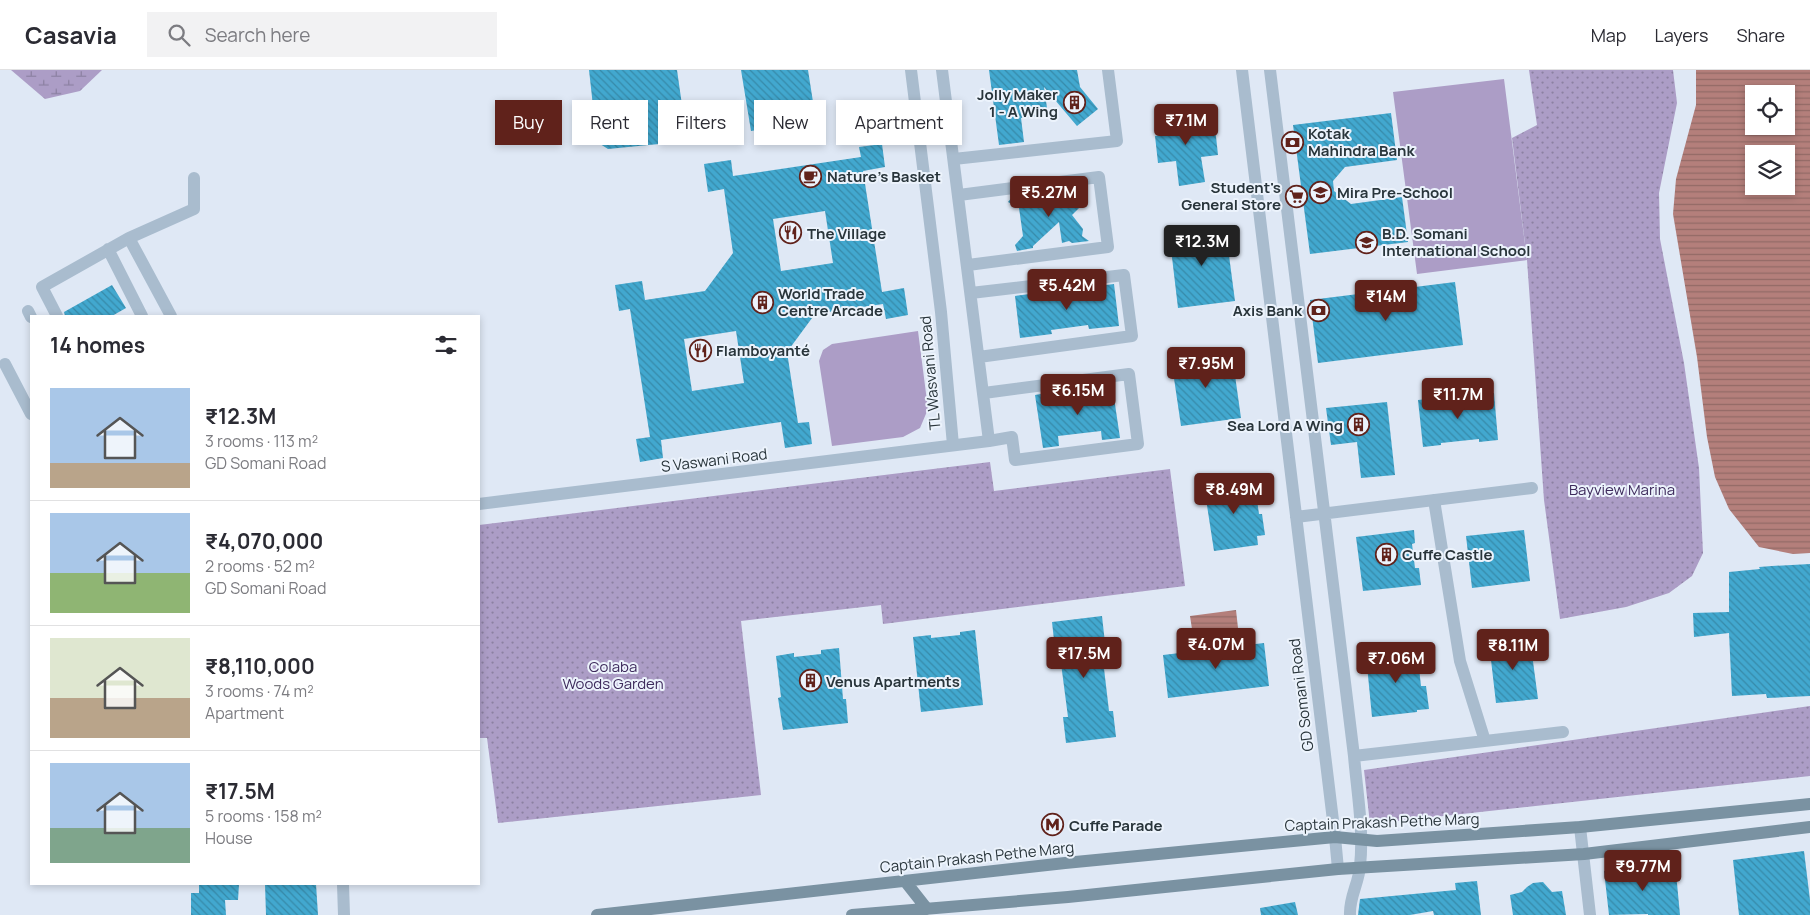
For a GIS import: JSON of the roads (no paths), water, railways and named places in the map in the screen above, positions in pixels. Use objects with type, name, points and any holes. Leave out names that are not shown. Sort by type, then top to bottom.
[{"type":"main road","name":"Captain Prakash Pethe Marg","points":[[597,915],[1075,862],[1335,837],[1377,841],[1580,827],[1810,804]]},
{"type":"main road","points":[[852,915],[1360,867],[1584,854],[1810,827]]},
{"type":"main road","points":[[905,881],[927,909]]},
{"type":"street","name":"TL Wasvani Road","points":[[911,70],[941,312],[953,445],[1012,437],[1015,460],[1138,444],[1129,374],[984,393]]},
{"type":"street","points":[[942,70],[980,357],[989,441]]},
{"type":"street","points":[[954,159],[1117,141],[1108,70]]},
{"type":"street","name":"GD Somani Road","points":[[1242,70],[1338,869]]},
{"type":"street","points":[[1270,70],[1354,756],[1361,839],[1360,867],[1349,904],[1350,915]]},
{"type":"street","points":[[959,196],[1099,177],[1108,247],[968,265]]},
{"type":"street","points":[[56,315],[42,287],[129,238],[194,209],[194,178]]},
{"type":"street","points":[[129,238],[170,315]]},
{"type":"street","points":[[108,249],[141,315]]},
{"type":"street","points":[[971,293],[1124,274],[1132,336],[980,357]]},
{"type":"street","points":[[5,364],[30,412]]},
{"type":"street","name":"S Vaswani Road","points":[[480,504],[953,445]]},
{"type":"street","points":[[1296,517],[1532,488]]},
{"type":"street","points":[[1434,500],[1460,662],[1485,741]]},
{"type":"street","points":[[1354,756],[1563,732]]},
{"type":"street","points":[[1580,827],[1590,915]]},
{"type":"street","points":[[343,885],[344,915]]},
{"type":"place","name":"Jolly Maker 1 - A Wing","points":[[1074,103]]},
{"type":"place","name":"Kotak Mahindra Bank","points":[[1292,142]]},
{"type":"place","name":"Nature's Basket","points":[[811,176]]},
{"type":"place","name":"Mira Pre-School","points":[[1321,192]]},
{"type":"place","name":"Student's General Store","points":[[1297,196]]},
{"type":"place","name":"The Village","points":[[791,233]]},
{"type":"place","name":"B.D. Somani International School","points":[[1366,242]]},
{"type":"place","name":"World Trade Centre Arcade","points":[[762,302]]},
{"type":"place","name":"Axis Bank","points":[[1318,310]]},
{"type":"place","name":"Flamboyanté","points":[[700,350]]},
{"type":"place","name":"Sea Lord A Wing","points":[[1359,425]]},
{"type":"place","name":"Cuffe Castle","points":[[1386,554]]},
{"type":"place","name":"Venus Apartments","points":[[810,681]]},
{"type":"place","name":"Cuffe Parade","points":[[1053,825]]},
{"type":"park label","name":"Bayview Marina","points":[[1622,489]]},
{"type":"park label","name":"Colaba Woods Garden","points":[[613,674]]}]
